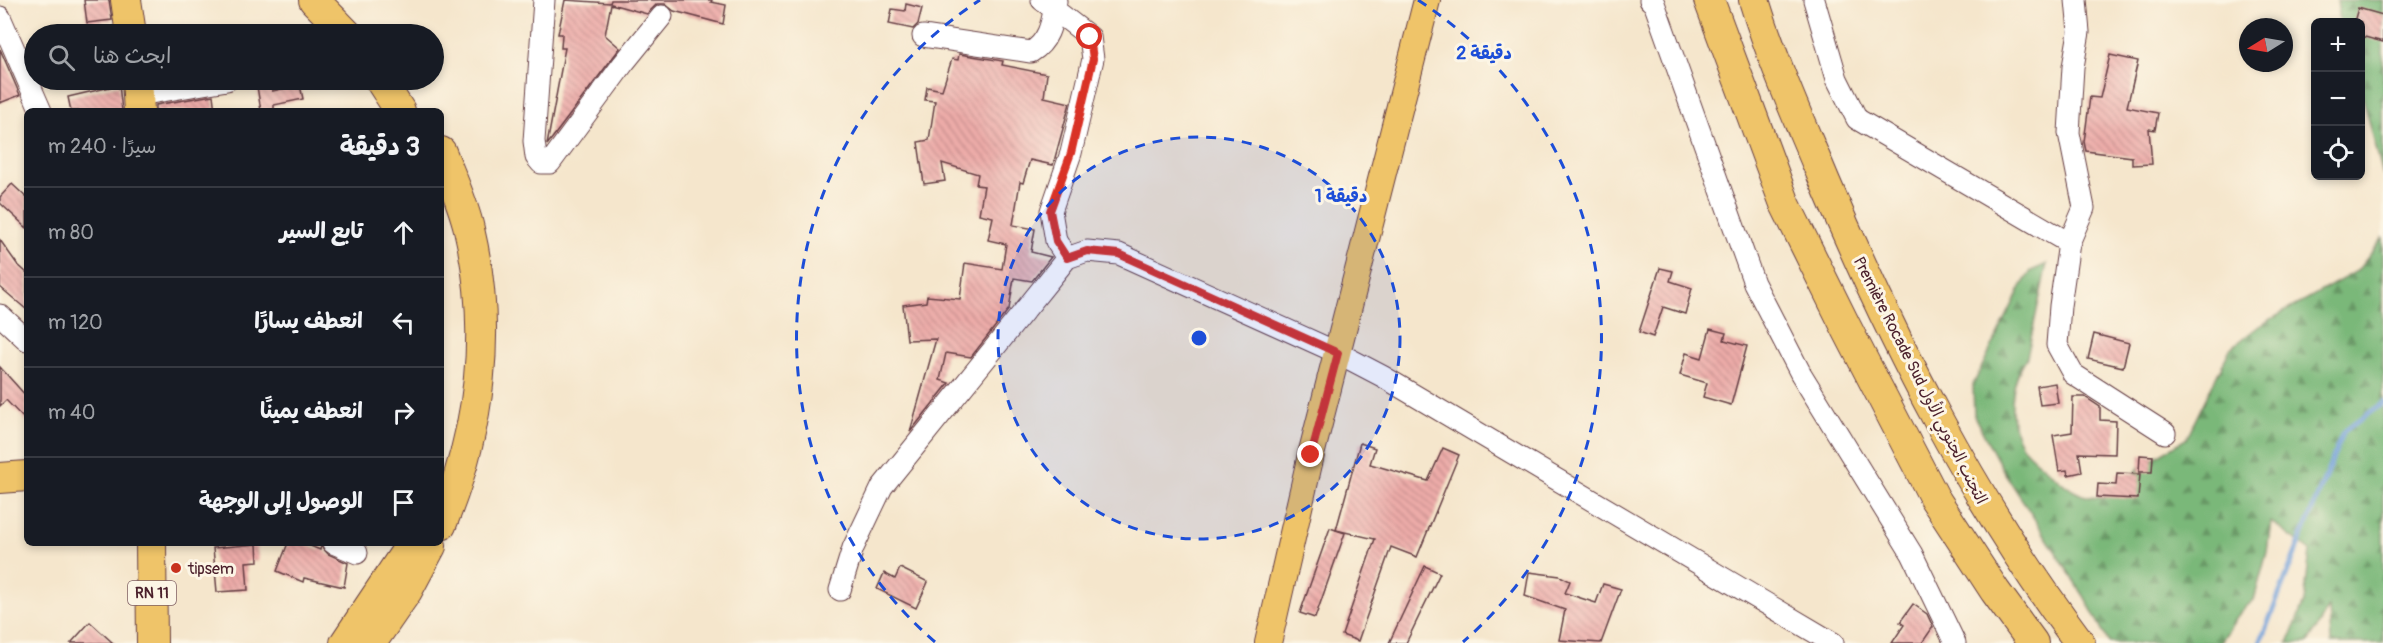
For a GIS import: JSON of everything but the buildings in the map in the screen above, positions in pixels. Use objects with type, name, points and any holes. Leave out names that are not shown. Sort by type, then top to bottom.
[{"type":"highway","points":[[314,0],[344,11],[359,24]]},
{"type":"highway","points":[[1709,0],[1785,204],[1846,327],[1935,499],[1995,591],[2033,643]]},
{"type":"highway","name":"Première Rocade Sud التجنب الجنوبي الأول","points":[[1754,0],[1768,46],[1871,291],[1964,469],[2033,578],[2080,643]]},
{"type":"highway","points":[[386,90],[397,108]]},
{"type":"highway","points":[[408,90],[419,108]]},
{"type":"highway","points":[[444,160],[469,228],[483,320],[480,378],[470,438],[444,516]]},
{"type":"highway","points":[[444,214],[459,282],[464,343],[459,395],[450,446],[444,463]]},
{"type":"highway","points":[[0,467],[24,466]]},
{"type":"highway","points":[[0,478],[24,476]]},
{"type":"highway","points":[[134,546],[139,588],[152,613]]},
{"type":"highway","name":"RN 11","points":[[152,546],[152,643]]},
{"type":"highway","points":[[345,643],[410,546]]},
{"type":"highway","points":[[371,643],[407,591],[430,546]]},
{"type":"main road","points":[[1268,643],[1427,0]]},
{"type":"street","points":[[544,0],[534,141],[536,157],[541,163],[550,163],[562,149],[623,64],[662,16]]},
{"type":"street","points":[[1650,0],[1654,3],[1754,283],[1801,374],[1912,554],[1955,643]]},
{"type":"street","points":[[1814,0],[1837,79],[1857,119],[2069,243]]},
{"type":"street","points":[[2076,0],[2079,32],[2073,66],[2069,133],[2084,208],[2069,243],[2057,345],[2073,374],[2164,433]]},
{"type":"street","points":[[1051,4],[1090,37],[1093,59],[1071,153],[1050,211],[1056,241],[1067,258]]},
{"type":"street","points":[[923,36],[1031,52],[1041,46],[1051,28],[1051,4]]},
{"type":"street","points":[[0,17],[24,72]]},
{"type":"street","points":[[32,90],[40,108]]},
{"type":"street","points":[[138,95],[168,90]]},
{"type":"street","points":[[840,590],[853,548],[882,487],[1067,258],[1087,251],[1119,254],[1338,353],[1402,388],[1833,643]]},
{"type":"street","points":[[0,315],[24,337]]},
{"type":"street","points":[[340,546],[357,553]]},
{"type":"green space","points":[[2337,0],[2383,0],[2383,176],[2365,106],[2365,18],[2339,18]]},
{"type":"green space","points":[[2383,238],[2383,643],[2331,643],[2329,607],[2308,643],[2288,643],[2304,602],[2310,551],[2271,522],[2267,552],[2254,600],[2241,611],[2220,643],[2109,643],[2084,596],[2003,470],[1974,416],[1973,385],[2031,271],[2047,264],[2027,357],[2016,379],[2013,392],[2015,430],[2027,452],[2064,484],[2082,495],[2104,498],[2128,484],[2140,466],[2186,439],[2230,349],[2259,326],[2357,271]]},
{"type":"waterway","points":[[2260,643],[2343,432],[2383,403]]},
{"type":"place","name":"tipsem","points":[[176,568]]},
{"type":"route","points":[[1090,37],[1093,59],[1071,153],[1050,211],[1056,241],[1067,258],[1087,251],[1119,254],[1338,353],[1311,455]]}]
